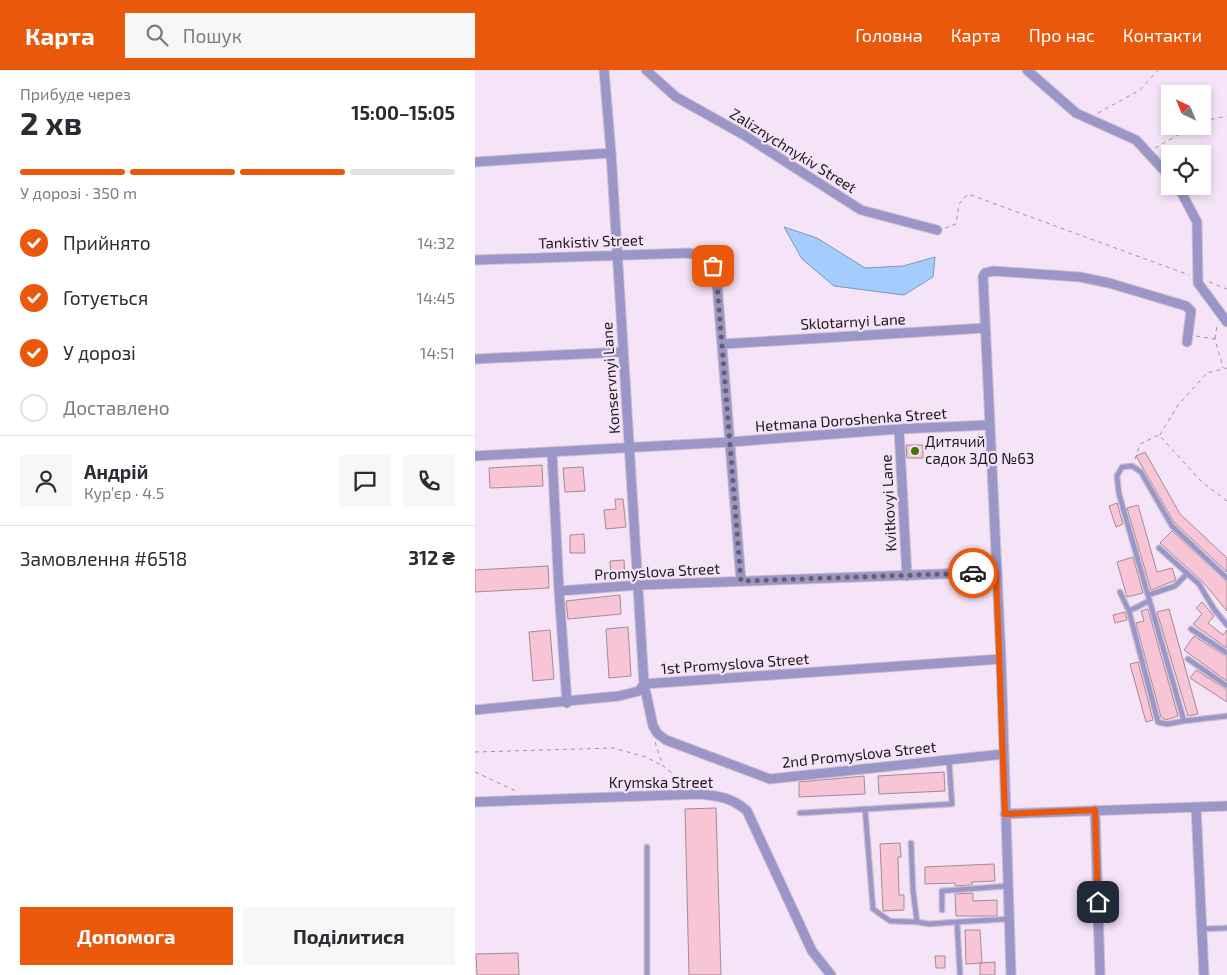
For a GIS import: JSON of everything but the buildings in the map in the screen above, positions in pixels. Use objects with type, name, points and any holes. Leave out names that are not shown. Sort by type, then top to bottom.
[{"type":"street","name":"Konservnyi Lane","points":[[604,70],[611,153],[644,684]]},
{"type":"street","name":"Zaliznychnykiv Street","points":[[646,70],[675,97],[744,135],[861,210],[937,230]]},
{"type":"street","points":[[1027,70],[1076,113],[1137,140],[1161,167]]},
{"type":"street","points":[[475,162],[611,153]]},
{"type":"street","points":[[1183,195],[1197,222],[1198,283],[1227,322]]},
{"type":"street","name":"Tankistiv Street","points":[[475,260],[689,253],[707,260],[716,271],[723,344]]},
{"type":"street","points":[[1011,975],[1001,660],[982,282],[985,273],[993,271],[1080,278],[1109,283],[1186,306],[1191,311],[1188,338]]},
{"type":"street","name":"Sklotarnyi Lane","points":[[723,344],[985,328]]},
{"type":"street","points":[[723,344],[741,581]]},
{"type":"street","points":[[475,359],[623,352]]},
{"type":"street","name":"Hetmana Doroshenka Street","points":[[475,456],[989,425]]},
{"type":"street","name":"Kvitkovyi Lane","points":[[899,429],[907,576]]},
{"type":"street","points":[[552,452],[567,702]]},
{"type":"street","name":"Promyslova Street","points":[[559,591],[638,585],[996,572]]},
{"type":"street","name":"1st Promyslova Street","points":[[475,710],[631,694],[639,691],[644,684],[1001,660]]},
{"type":"street","points":[[644,684],[653,726]]},
{"type":"street","name":"2nd Promyslova Street","points":[[653,726],[657,733],[666,740],[770,779],[1004,754]]},
{"type":"street","name":"Krymska Street","points":[[475,802],[700,794],[737,801],[747,811],[812,951],[831,975]]},
{"type":"street","points":[[1005,814],[1227,806]]},
{"type":"street","points":[[1196,807],[1204,975]]},
{"type":"street","points":[[1095,810],[1100,975]]},
{"type":"lane","points":[[1184,721],[1118,485],[1117,476],[1122,467],[1132,466],[1141,472],[1171,526],[1227,578]]},
{"type":"lane","points":[[1159,548],[1199,584],[1214,609],[1227,625]]},
{"type":"lane","points":[[1148,595],[1175,586],[1187,574]]},
{"type":"lane","points":[[1120,592],[1129,611],[1158,722],[1167,724],[1227,716]]},
{"type":"lane","points":[[1129,611],[1149,601]]},
{"type":"lane","points":[[1191,629],[1227,653]]},
{"type":"lane","points":[[1188,659],[1227,686]]},
{"type":"lane","points":[[800,813],[952,804],[949,759]]},
{"type":"lane","points":[[865,809],[873,909],[889,921],[929,924],[1008,919]]},
{"type":"lane","points":[[911,843],[913,890],[917,922]]},
{"type":"lane","points":[[647,846],[647,975]]},
{"type":"lane","points":[[942,910],[942,891],[1007,886]]},
{"type":"lane","points":[[957,922],[960,975]]},
{"type":"lane","points":[[1202,929],[1227,928]]},
{"type":"path","points":[[1089,118],[1140,90],[1158,70]]},
{"type":"path","points":[[1211,119],[1227,116]]},
{"type":"path","points":[[1148,152],[1178,135]]},
{"type":"path","points":[[937,230],[956,224],[959,204],[969,194],[1227,289]]},
{"type":"path","points":[[1219,312],[1215,339],[1223,369]]},
{"type":"path","points":[[1188,338],[1215,339]]},
{"type":"path","points":[[1132,466],[1140,444],[1159,435],[1178,404],[1207,373],[1227,368]]},
{"type":"path","points":[[1159,435],[1203,482],[1227,501]]},
{"type":"path","points":[[653,726],[655,746],[663,766]]},
{"type":"path","points":[[475,752],[613,748],[646,757],[663,766],[700,794]]},
{"type":"path","points":[[475,772],[533,799]]},
{"type":"water","points":[[784,227],[817,238],[865,268],[903,266],[935,257],[933,277],[904,295],[834,286],[802,259]]},
{"type":"way so far","points":[[713,266],[716,271],[723,344],[741,581],[973,573]]},
{"type":"place","name":"Дитячий садок ЗДО №63","points":[[915,451]]},
{"type":"route","points":[[973,573],[996,572],[1001,660],[1005,814],[1095,810],[1098,902]]}]
